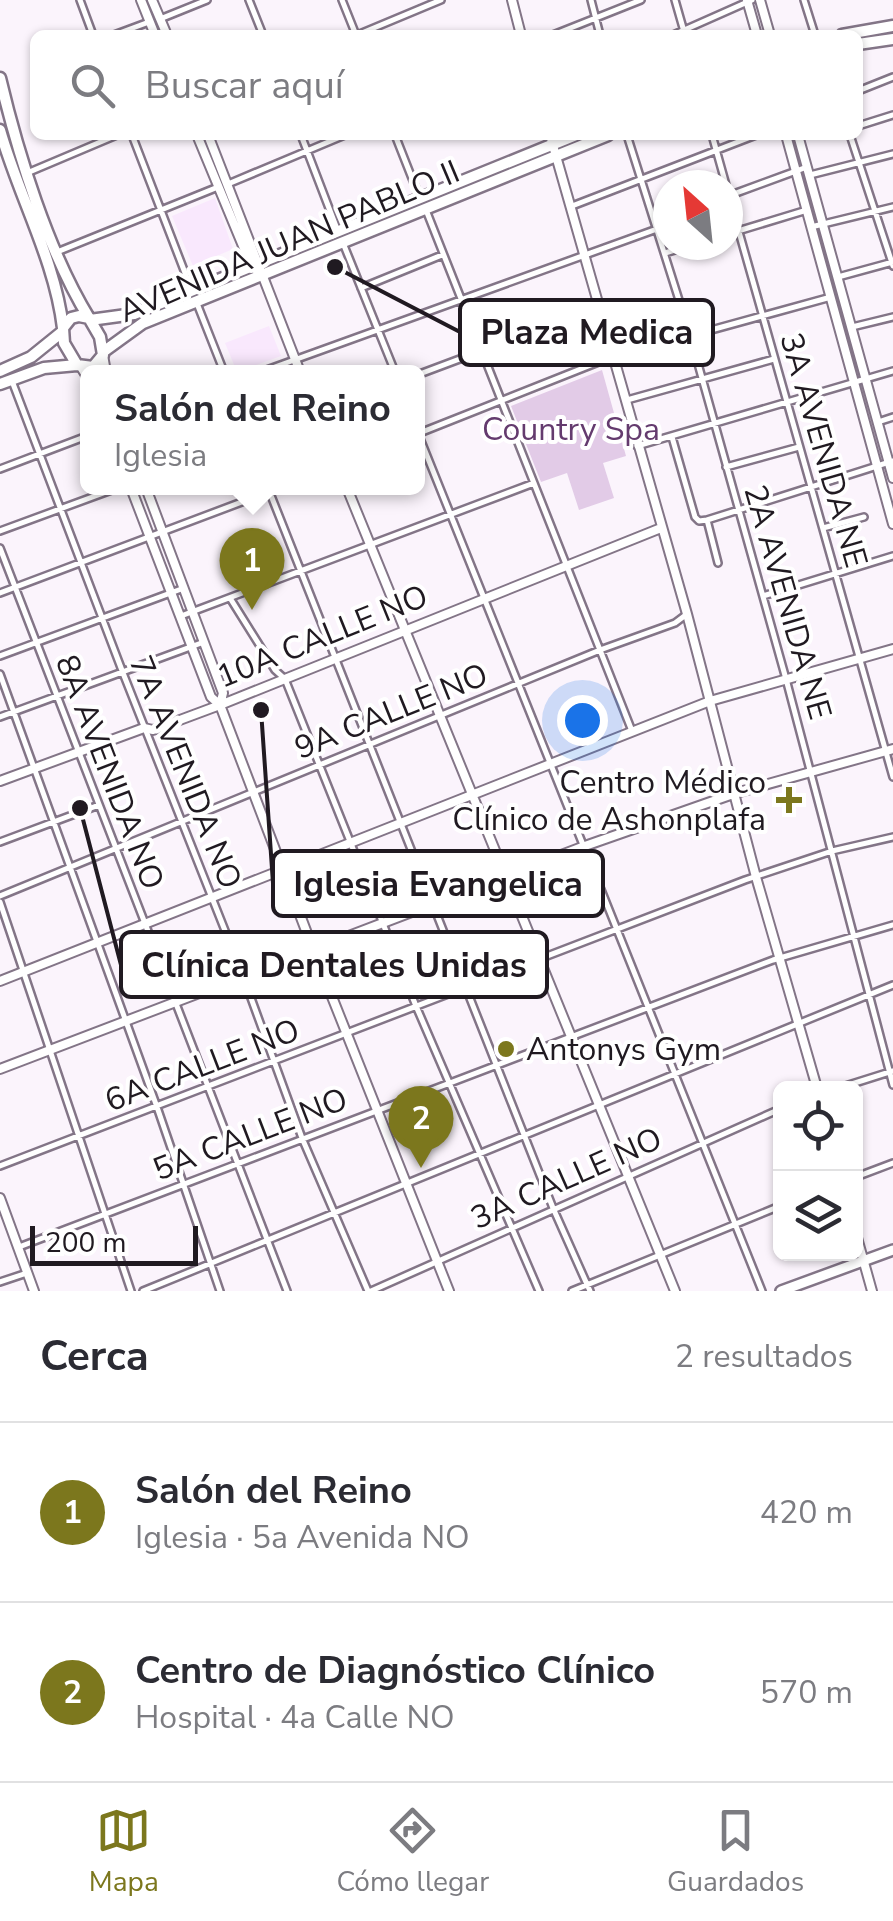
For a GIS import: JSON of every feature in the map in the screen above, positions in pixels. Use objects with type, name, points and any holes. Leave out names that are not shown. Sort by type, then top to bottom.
[{"type":"highway","points":[[863,31],[893,26]]},
{"type":"highway","points":[[863,43],[893,39]]},
{"type":"highway","points":[[0,78],[28,173],[103,354]]},
{"type":"highway","points":[[0,130],[9,164],[57,288],[63,330],[80,368]]},
{"type":"highway","name":"AVENIDA JUAN PABLO II","points":[[341,238],[420,199],[553,145],[580,140]]},
{"type":"highway","name":"AVENIDA JUAN PABLO II","points":[[95,365],[143,323],[194,297],[258,269],[426,210],[553,145]]},
{"type":"highway","name":"AVENIDA JUAN PABLO II","points":[[0,370],[31,358],[75,317],[134,314],[194,297]]},
{"type":"highway","name":"AVENIDA JUAN PABLO II","points":[[6,381],[44,368],[80,370]]},
{"type":"main road","points":[[863,1259],[893,1250]]},
{"type":"main road","points":[[780,1291],[857,1261]]},
{"type":"street","points":[[80,0],[92,30]]},
{"type":"street","points":[[141,0],[162,30]]},
{"type":"street","points":[[152,0],[156,30]]},
{"type":"street","points":[[129,30],[207,0]]},
{"type":"street","points":[[249,0],[260,30]]},
{"type":"street","points":[[342,0],[354,30]]},
{"type":"street","points":[[368,30],[442,0]]},
{"type":"street","points":[[512,0],[520,30]]},
{"type":"street","points":[[591,0],[599,30]]},
{"type":"street","points":[[566,30],[641,0]]},
{"type":"street","points":[[675,0],[683,30]]},
{"type":"street","points":[[760,0],[769,30]]},
{"type":"street","points":[[804,0],[814,30]]},
{"type":"street","points":[[690,30],[749,1],[755,30]]},
{"type":"street","points":[[863,89],[893,77]]},
{"type":"street","points":[[863,124],[893,115]]},
{"type":"street","points":[[28,173],[105,140]]},
{"type":"street","points":[[134,140],[221,365]]},
{"type":"street","points":[[200,140],[223,185],[297,365]]},
{"type":"street","points":[[210,140],[223,185]]},
{"type":"street","points":[[303,140],[391,365]]},
{"type":"street","points":[[46,257],[333,140]]},
{"type":"street","points":[[397,140],[420,199]]},
{"type":"street","name":"2A AVENIDA NE","points":[[629,140],[653,218]]},
{"type":"street","points":[[713,140],[722,170]]},
{"type":"street","points":[[570,207],[743,140]]},
{"type":"street","points":[[787,140],[893,524]]},
{"type":"street","points":[[800,140],[893,478]]},
{"type":"street","points":[[838,277],[893,264],[852,140]]},
{"type":"street","points":[[553,145],[815,1081]]},
{"type":"street","points":[[743,189],[796,170],[809,171],[893,154]]},
{"type":"street","points":[[812,227],[893,207]]},
{"type":"street","points":[[426,210],[632,731]]},
{"type":"street","points":[[743,229],[807,210]]},
{"type":"street","points":[[281,365],[653,232]]},
{"type":"street","name":"3A AVENIDA NE","points":[[743,249],[889,750],[893,777]]},
{"type":"street","points":[[361,288],[443,254]]},
{"type":"street","name":"2A AVENIDA NE","points":[[667,260],[812,772],[893,1085]]},
{"type":"street","points":[[425,430],[613,357],[831,296]]},
{"type":"street","points":[[852,327],[893,317]]},
{"type":"street","points":[[425,373],[482,352]]},
{"type":"street","points":[[103,354],[105,365]]},
{"type":"street","points":[[624,400],[774,359]]},
{"type":"street","points":[[636,446],[893,372]]},
{"type":"street","name":"7A AVENIDA NO","points":[[6,381],[40,454],[332,1214],[370,1291]]},
{"type":"street","points":[[878,422],[893,417]]},
{"type":"street","points":[[672,436],[699,521],[891,462]]},
{"type":"street","points":[[0,469],[80,439]]},
{"type":"street","points":[[726,467],[798,447]]},
{"type":"street","points":[[425,453],[762,1291]]},
{"type":"street","points":[[180,617],[534,483]]},
{"type":"street","points":[[0,531],[97,495]]},
{"type":"street","points":[[135,495],[211,697],[220,705],[449,1291]]},
{"type":"street","points":[[149,495],[223,693],[220,705]]},
{"type":"street","points":[[0,593],[255,495]]},
{"type":"street","points":[[271,495],[553,1208],[589,1288]]},
{"type":"street","points":[[350,495],[675,1291]]},
{"type":"street","points":[[823,528],[864,517]]},
{"type":"street","points":[[707,520],[718,563]]},
{"type":"street","name":"10A CALLE NO","points":[[0,780],[220,705],[661,528]]},
{"type":"street","name":"8A AVENIDA NO","points":[[0,548],[287,1291]]},
{"type":"street","points":[[763,596],[893,556]]},
{"type":"street","points":[[0,656],[184,588]]},
{"type":"street","points":[[230,598],[275,670],[285,679],[416,1006],[539,1291]]},
{"type":"street","name":"9A CALLE NO","points":[[0,899],[252,791],[675,623],[687,614]]},
{"type":"street","points":[[0,717],[204,642]]},
{"type":"street","points":[[0,981],[710,701],[893,649]]},
{"type":"street","points":[[0,674],[220,1291]]},
{"type":"street","points":[[0,1069],[582,847],[736,793],[889,750]]},
{"type":"street","points":[[0,842],[99,806]]},
{"type":"street","name":"6A CALLE NO","points":[[0,1166],[756,876],[893,836]]},
{"type":"street","points":[[0,899],[131,1291]]},
{"type":"street","name":"5A CALLE NO","points":[[18,1248],[647,1007],[780,958],[893,925]]},
{"type":"street","points":[[143,1291],[893,985]]},
{"type":"street","points":[[862,1081],[891,1072]]},
{"type":"street","name":"3A CALLE NO","points":[[370,1291],[773,1112]]},
{"type":"street","points":[[863,1174],[893,1163]]},
{"type":"street","points":[[0,1198],[34,1291]]},
{"type":"street","points":[[572,1291],[589,1288],[773,1209]]},
{"type":"street","points":[[863,1261],[872,1291]]},
{"type":"street","points":[[0,1282],[27,1272]]},
{"type":"shaded area","points":[[215,198],[233,249],[193,266],[172,216]]},
{"type":"shaded area","points":[[269,326],[281,356],[256,365],[234,365],[225,343]]},
{"type":"green space","name":"Country Spa","points":[[602,370],[626,456],[603,463],[614,498],[579,510],[567,473],[541,482],[511,406]]},
{"type":"place","name":"Plaza Medica","points":[[335,267]]},
{"type":"place","name":"Salón del Reino","points":[[252,610]]},
{"type":"place","name":"Iglesia Evangelica","points":[[261,710]]},
{"type":"place","name":"Centro Médico Clínico de Ashonplafa","points":[[789,800]]},
{"type":"place","name":"Clínica Dentales Unidas","points":[[80,808]]},
{"type":"place","name":"Antonys Gym","points":[[506,1049]]},
{"type":"place","name":"Centro de Diagnóstico Clínico","points":[[421,1168]]}]
